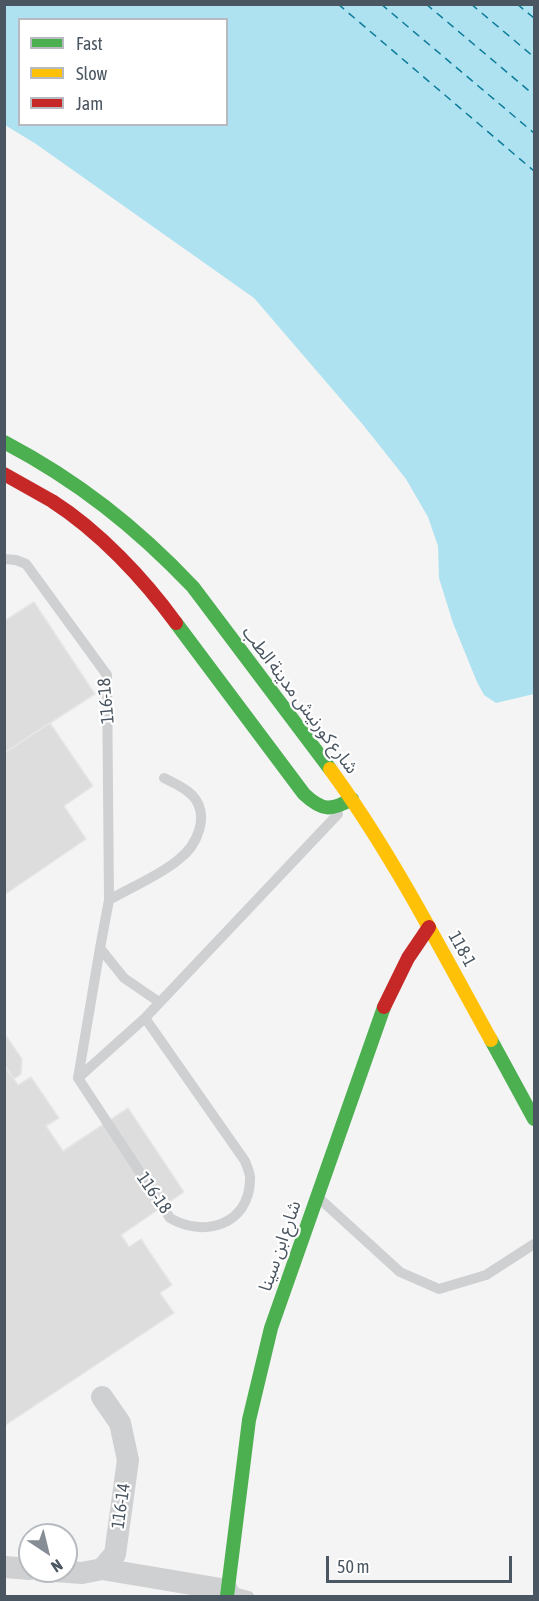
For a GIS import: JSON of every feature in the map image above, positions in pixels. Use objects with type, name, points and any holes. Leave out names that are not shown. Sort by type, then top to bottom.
[{"type":"street","name":"شارع كورنيش مدينة الطب","points":[[4,442],[73,480],[136,529],[165,557],[193,587],[352,799],[334,808],[322,809],[313,803],[168,612],[126,564],[70,515],[44,496],[4,474]]},
{"type":"street","name":"118-1","points":[[352,799],[429,927],[534,1119]]},
{"type":"street","name":"شارع ابن سينا","points":[[227,1593],[242,1467],[259,1374],[271,1328],[380,1016],[408,958],[429,927]]},
{"type":"street","name":"116-14","points":[[102,1397],[120,1423],[128,1460],[115,1554],[102,1569]]},
{"type":"street","points":[[78,1573],[102,1569],[227,1593]]},
{"type":"lane","name":"116-18","points":[[4,559],[26,564],[106,675],[108,684],[109,900],[78,1078],[170,1218],[184,1226],[204,1228],[223,1224],[237,1214],[248,1197],[251,1178],[245,1161],[145,1018]]},
{"type":"lane","points":[[109,900],[178,861],[190,850],[200,833],[201,813],[194,796],[180,785],[164,778]]},
{"type":"lane","points":[[78,1078],[145,1018],[352,799]]},
{"type":"lane","points":[[100,948],[124,978],[159,1002]]},
{"type":"lane","points":[[317,1196],[400,1272],[439,1288],[486,1275],[534,1244]]},
{"type":"lane","points":[[227,1593],[249,1596]]},
{"type":"water","points":[[4,5],[534,5],[534,694],[496,703],[484,695],[453,623],[439,578],[438,546],[428,517],[406,479],[364,426],[254,298],[36,144],[5,125]]},
{"type":"building","points":[[34,602],[95,694],[4,753],[4,621]]},
{"type":"building","points":[[50,723],[93,786],[64,806],[86,839],[4,895],[4,753]]},
{"type":"building","points":[[4,1033],[22,1059],[21,1074],[14,1079],[4,1064]]},
{"type":"building","points":[[4,1065],[18,1085],[31,1077],[59,1118],[46,1126],[63,1151],[128,1108],[184,1192],[121,1235],[129,1247],[141,1239],[172,1285],[160,1293],[174,1313],[4,1426]]},
{"type":"ferry route","points":[[338,4],[534,171]]},
{"type":"ferry route","points":[[381,4],[534,133]]},
{"type":"ferry route","points":[[426,4],[534,95]]},
{"type":"ferry route","points":[[471,4],[534,57]]},
{"type":"ferry route","points":[[517,4],[534,18]]},
{"type":"traffic: fast","points":[[4,442],[81,489],[128,525],[172,565],[193,587],[330,769]]},
{"type":"traffic: fast","points":[[176,623],[304,794],[316,804],[327,807],[338,806],[352,799]]},
{"type":"traffic: fast","points":[[227,1596],[249,1420],[271,1328],[384,1007]]},
{"type":"traffic: fast","points":[[491,1040],[534,1119]]},
{"type":"traffic: slow","points":[[330,769],[395,867],[491,1040]]},
{"type":"traffic: jam","points":[[4,474],[52,501],[87,527],[135,573],[176,623]]},
{"type":"traffic: jam","points":[[384,1007],[408,958],[429,927]]}]
